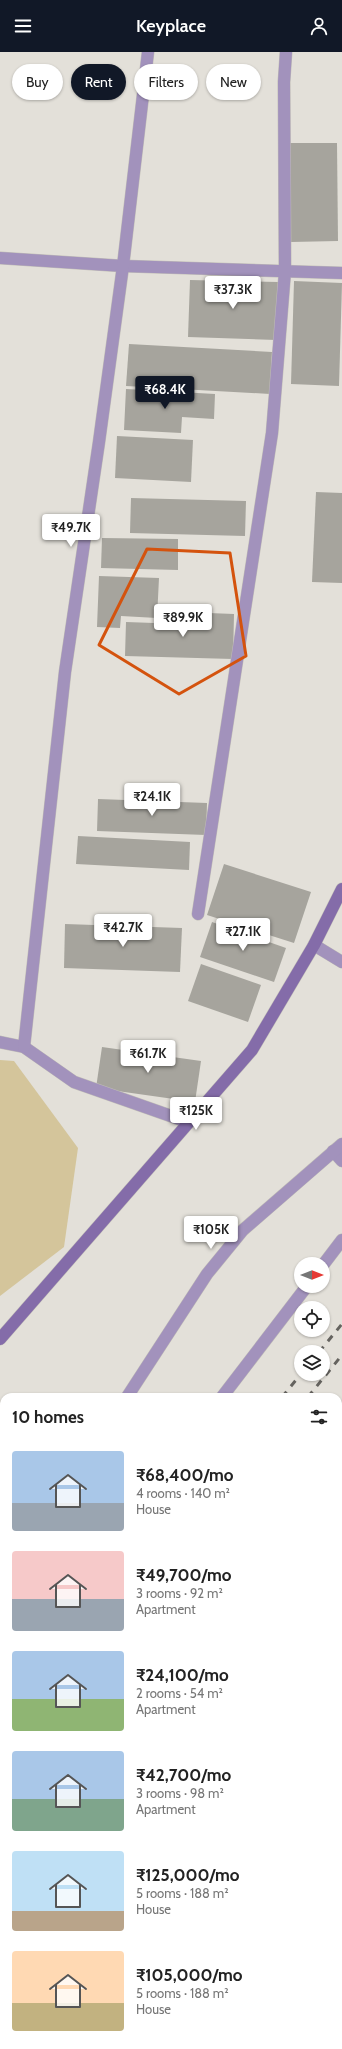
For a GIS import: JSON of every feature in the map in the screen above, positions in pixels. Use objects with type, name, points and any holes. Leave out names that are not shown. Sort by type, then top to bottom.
[{"type":"street","points":[[24,1047],[65,672],[123,266],[148,52]]},
{"type":"street","points":[[198,914],[272,434],[285,271],[284,82],[286,52]]},
{"type":"street","points":[[0,258],[123,266],[342,273]]},
{"type":"street","points":[[0,1339],[252,1050],[314,945],[342,889]]},
{"type":"street","points":[[314,945],[342,962]]},
{"type":"street","points":[[0,1042],[24,1047],[74,1082],[188,1122]]},
{"type":"street","points":[[130,1393],[207,1274],[244,1230],[337,1148],[342,1161]]},
{"type":"street","points":[[329,1257],[342,1240]]},
{"type":"street","points":[[225,1393],[302,1293]]},
{"type":"highlighted area","points":[[147,549],[230,553],[246,656],[179,694],[99,645]]},
{"type":"shaded area","points":[[0,1060],[14,1061],[78,1148],[64,1247],[0,1296]]},
{"type":"building","points":[[290,143],[337,143],[338,241],[291,242]]},
{"type":"building","points":[[190,280],[278,282],[276,340],[188,337]]},
{"type":"building","points":[[294,281],[342,283],[339,386],[291,384]]},
{"type":"building","points":[[129,344],[272,352],[270,394],[126,386]]},
{"type":"building","points":[[126,389],[215,394],[214,419],[182,417],[181,433],[124,430]]},
{"type":"building","points":[[117,436],[193,440],[191,482],[115,478]]},
{"type":"building","points":[[316,492],[342,493],[342,583],[312,582]]},
{"type":"building","points":[[131,498],[246,501],[245,536],[130,533]]},
{"type":"building","points":[[102,538],[178,539],[178,570],[101,568]]},
{"type":"building","points":[[99,576],[159,578],[157,618],[121,616],[120,628],[97,627]]},
{"type":"building","points":[[183,612],[234,614],[233,659],[125,656],[126,622],[182,624]]},
{"type":"building","points":[[98,799],[207,803],[206,835],[97,831]]},
{"type":"building","points":[[78,836],[190,842],[189,870],[76,864]]},
{"type":"building","points":[[224,864],[311,892],[294,943],[207,915]]},
{"type":"building","points":[[212,922],[286,948],[274,982],[200,957]]},
{"type":"building","points":[[65,924],[182,928],[180,972],[64,968]]},
{"type":"building","points":[[201,964],[261,985],[248,1022],[188,1001]]},
{"type":"building","points":[[102,1047],[201,1061],[195,1102],[96,1088]]},
{"type":"railway","points":[[325,1345],[342,1324]]},
{"type":"railway","points":[[311,1393],[342,1355]]},
{"type":"railway","points":[[285,1393],[295,1381]]}]
